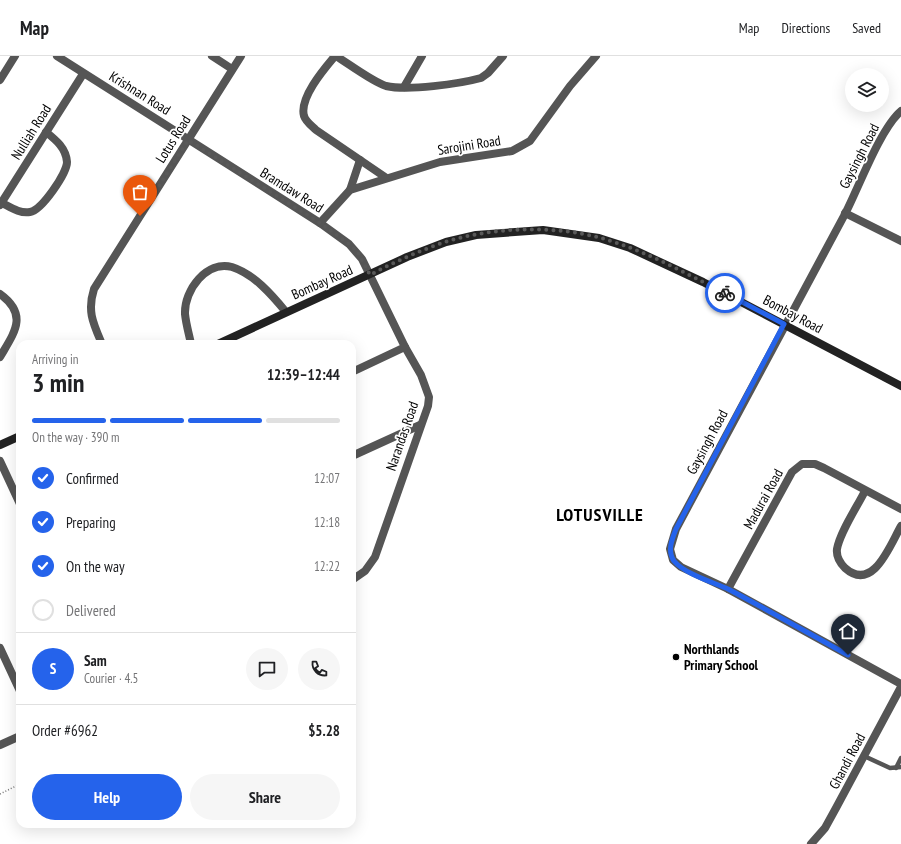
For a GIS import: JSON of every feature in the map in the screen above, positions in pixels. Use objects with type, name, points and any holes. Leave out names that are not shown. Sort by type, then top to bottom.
[{"type":"street","points":[[0,80],[16,56]]},
{"type":"street","name":"Krishnan Road","points":[[57,56],[188,140]]},
{"type":"street","points":[[212,56],[232,69]]},
{"type":"street","name":"Lotus Road","points":[[100,340],[90,312],[90,304],[94,289],[241,56]]},
{"type":"street","points":[[386,177],[316,130],[304,116],[304,103],[308,94],[318,77],[335,56],[385,85],[404,87],[428,86],[474,80],[488,73],[503,56]]},
{"type":"street","points":[[404,87],[422,56]]},
{"type":"street","name":"Sarojini Road","points":[[320,223],[350,190],[386,177],[440,162],[503,153],[524,146],[536,134],[570,86],[596,56]]},
{"type":"street","name":"Nulliah Road","points":[[1,204],[84,74]]},
{"type":"street","name":"Gaysingh Road","points":[[901,111],[891,122],[883,136],[845,213],[784,324],[676,529],[672,541],[671,554],[674,560],[681,567],[728,590],[901,684]]},
{"type":"street","points":[[1,204],[23,213],[40,207],[47,199],[66,169],[67,162],[62,148],[57,140],[46,132]]},
{"type":"street","name":"Bramdaw Road","points":[[188,140],[320,223],[349,244],[357,251],[370,275]]},
{"type":"street","points":[[350,190],[360,160]]},
{"type":"street","points":[[845,213],[901,241]]},
{"type":"street","name":"Bombay Road","points":[[226,340],[407,257],[446,242],[476,235],[543,230],[600,238],[630,248],[703,282],[901,386]]},
{"type":"street","name":"Bombay Road","points":[[190,340],[185,313],[186,304],[203,274],[217,266],[232,267],[250,277],[272,295],[286,312]]},
{"type":"street","name":"Narandas Road","points":[[356,577],[365,571],[375,557],[420,425],[428,406],[429,397],[421,375],[405,347],[370,275]]},
{"type":"street","points":[[0,294],[12,305],[16,312],[17,321],[16,329],[0,357]]},
{"type":"street","points":[[356,370],[405,347]]},
{"type":"street","points":[[356,454],[420,425]]},
{"type":"street","points":[[0,445],[16,438]]},
{"type":"street","points":[[0,461],[16,495]]},
{"type":"street","name":"Madurai Road","points":[[728,590],[792,472],[797,467],[808,463],[816,464],[901,509]]},
{"type":"street","points":[[865,491],[838,548],[837,556],[845,568],[856,575],[863,575],[875,569],[901,526]]},
{"type":"street","points":[[0,648],[16,682]]},
{"type":"street","name":"Ghandi Road","points":[[811,844],[825,828],[901,687]]},
{"type":"street","points":[[0,745],[16,738]]},
{"type":"lane","points":[[864,756],[890,768],[899,767],[901,758]]},
{"type":"path","points":[[0,794],[16,786]]},
{"type":"way so far","points":[[140,216],[188,140],[320,223],[349,244],[357,251],[370,275],[407,257],[446,242],[476,235],[510,231],[543,230],[600,238],[630,248],[725,293]]},
{"type":"place","name":"Northlands Primary School","points":[[676,657]]},
{"type":"district","name":"LOTUSVILLE","points":[[600,515]]},
{"type":"route","points":[[725,293],[784,324],[676,529],[670,549],[671,554],[674,560],[681,567],[728,590],[848,655]]}]
